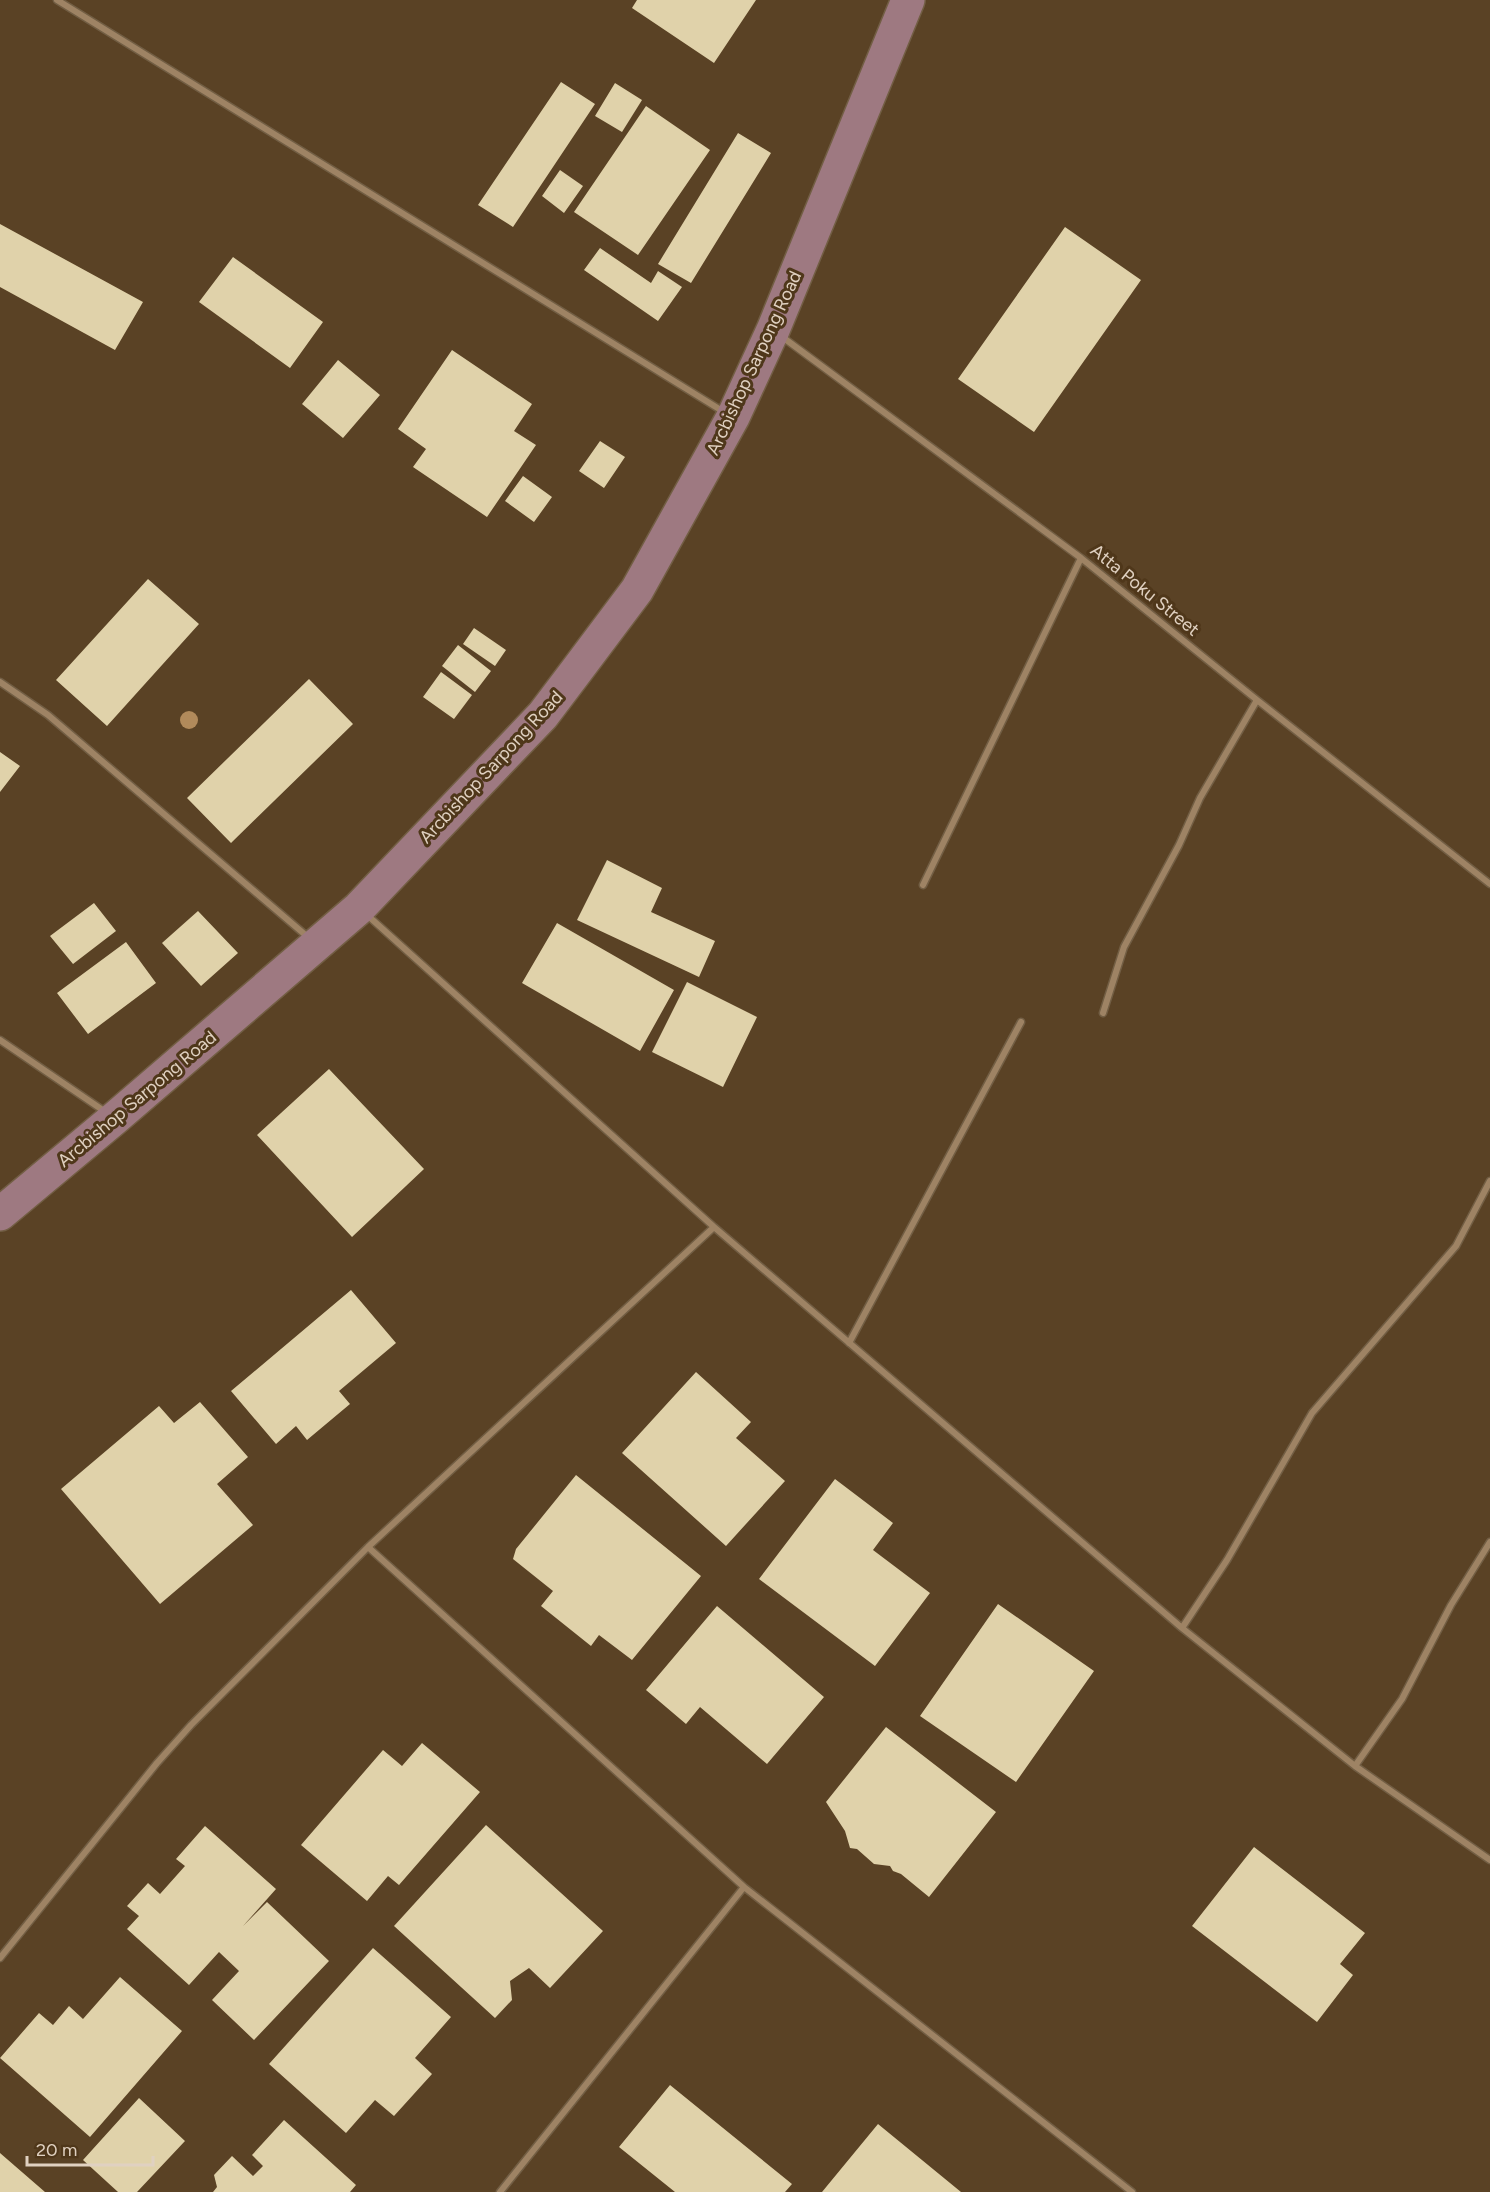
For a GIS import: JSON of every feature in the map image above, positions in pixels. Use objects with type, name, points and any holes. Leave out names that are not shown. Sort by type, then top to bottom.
[{"type":"street","points":[[57,0],[733,417]]},
{"type":"street","name":"Arcbishop Sarpong Road","points":[[0,1214],[115,1119],[359,908],[543,715],[637,590],[733,417],[773,330],[908,0]]},
{"type":"street","name":"Atta Poku Street","points":[[773,330],[1081,558],[1490,884]]},
{"type":"street","points":[[923,885],[1081,558]]},
{"type":"street","points":[[0,682],[48,715],[317,945]]},
{"type":"street","points":[[1103,1013],[1124,947],[1179,845],[1200,798],[1257,700]]},
{"type":"street","points":[[359,908],[714,1227],[1182,1628],[1355,1766],[1490,1860]]},
{"type":"street","points":[[849,1343],[1021,1022]]},
{"type":"street","points":[[0,1040],[115,1119]]},
{"type":"street","points":[[1182,1628],[1227,1560],[1312,1413],[1456,1246],[1490,1181]]},
{"type":"street","points":[[0,1959],[177,1740],[368,1547],[714,1227]]},
{"type":"street","points":[[1355,1766],[1402,1699],[1451,1605],[1490,1542]]},
{"type":"street","points":[[368,1547],[744,1887],[1132,2192]]},
{"type":"street","points":[[500,2192],[744,1887]]},
{"type":"building","points":[[637,0],[756,0],[714,63],[632,8]]},
{"type":"building","points":[[561,82],[595,104],[513,227],[478,205]]},
{"type":"building","points":[[615,83],[642,100],[622,132],[595,116]]},
{"type":"building","points":[[646,106],[710,150],[638,255],[574,212]]},
{"type":"building","points":[[738,133],[771,153],[691,283],[658,264]]},
{"type":"building","points":[[560,170],[583,186],[564,213],[542,196]]},
{"type":"building","points":[[0,224],[143,302],[115,350],[0,287]]},
{"type":"building","points":[[1065,227],[1141,280],[1034,432],[958,379]]},
{"type":"building","points":[[600,248],[651,283],[658,271],[682,287],[658,321],[584,270]]},
{"type":"building","points":[[233,257],[323,322],[290,368],[199,302]]},
{"type":"building","points":[[452,350],[532,404],[514,431],[536,445],[487,517],[413,467],[426,449],[398,429]]},
{"type":"building","points":[[338,360],[380,395],[343,438],[302,404]]},
{"type":"building","points":[[600,441],[625,457],[604,488],[579,471]]},
{"type":"building","points":[[523,476],[552,497],[534,522],[505,501]]},
{"type":"building","points":[[148,579],[199,624],[107,726],[56,680]]},
{"type":"building","points":[[474,628],[506,650],[495,666],[463,644]]},
{"type":"building","points":[[458,645],[491,671],[475,692],[442,666]]},
{"type":"building","points":[[441,672],[472,695],[454,719],[423,697]]},
{"type":"building","points":[[309,679],[353,724],[231,843],[187,798]]},
{"type":"building","points":[[0,752],[20,766],[0,792]]},
{"type":"building","points":[[607,860],[662,888],[651,912],[715,941],[699,977],[577,920]]},
{"type":"building","points":[[94,903],[116,931],[73,964],[50,936]]},
{"type":"building","points":[[198,911],[238,953],[201,986],[162,943]]},
{"type":"building","points":[[557,923],[674,990],[640,1051],[522,983]]},
{"type":"building","points":[[126,942],[156,983],[88,1034],[57,993]]},
{"type":"building","points":[[687,982],[757,1017],[723,1087],[652,1052]]},
{"type":"building","points":[[329,1069],[424,1169],[352,1237],[257,1135]]},
{"type":"building","points":[[351,1290],[396,1343],[339,1391],[350,1404],[307,1440],[296,1426],[276,1444],[231,1391]]},
{"type":"building","points":[[696,1372],[751,1422],[736,1438],[785,1481],[726,1546],[622,1453]]},
{"type":"building","points":[[200,1402],[248,1457],[217,1484],[253,1525],[160,1604],[61,1489],[159,1406],[174,1423]]},
{"type":"building","points":[[576,1475],[701,1576],[632,1660],[599,1635],[591,1646],[541,1606],[553,1591],[513,1559],[516,1549]]},
{"type":"building","points":[[835,1479],[893,1523],[873,1550],[930,1593],[875,1666],[759,1579]]},
{"type":"building","points":[[998,1604],[1094,1671],[1016,1782],[920,1716]]},
{"type":"building","points":[[717,1606],[824,1697],[767,1764],[700,1707],[686,1724],[646,1690]]},
{"type":"building","points":[[886,1727],[996,1812],[929,1897],[901,1874],[893,1871],[890,1866],[874,1864],[857,1849],[850,1848],[845,1831],[826,1802]]},
{"type":"building","points":[[422,1743],[480,1792],[399,1885],[388,1876],[367,1901],[301,1845],[383,1750],[402,1766]]},
{"type":"building","points":[[486,1825],[603,1931],[550,1988],[529,1968],[510,1981],[512,2000],[495,2018],[394,1926]]},
{"type":"building","points":[[205,1826],[276,1889],[243,1926],[267,1902],[329,1961],[254,2040],[212,2000],[239,1971],[219,1952],[189,1985],[127,1929],[139,1916],[127,1906],[148,1883],[160,1894],[185,1866],[176,1859]]},
{"type":"building","points":[[1254,1847],[1365,1933],[1340,1964],[1353,1975],[1317,2022],[1192,1926]]},
{"type":"building","points":[[373,1948],[451,2017],[415,2058],[432,2074],[394,2116],[375,2100],[346,2133],[269,2064]]},
{"type":"building","points":[[120,1977],[182,2031],[90,2137],[0,2058],[39,2013],[53,2025],[69,2006],[83,2019]]},
{"type":"building","points":[[670,2085],[792,2184],[785,2192],[675,2192],[619,2147]]},
{"type":"building","points":[[139,2098],[185,2141],[137,2192],[118,2192],[83,2160]]},
{"type":"building","points":[[284,2120],[356,2185],[350,2192],[213,2192],[217,2187],[214,2175],[232,2156],[253,2176],[263,2166],[252,2155]]},
{"type":"building","points":[[878,2124],[961,2192],[822,2192]]},
{"type":"building","points":[[0,2153],[45,2192],[0,2192]]}]
